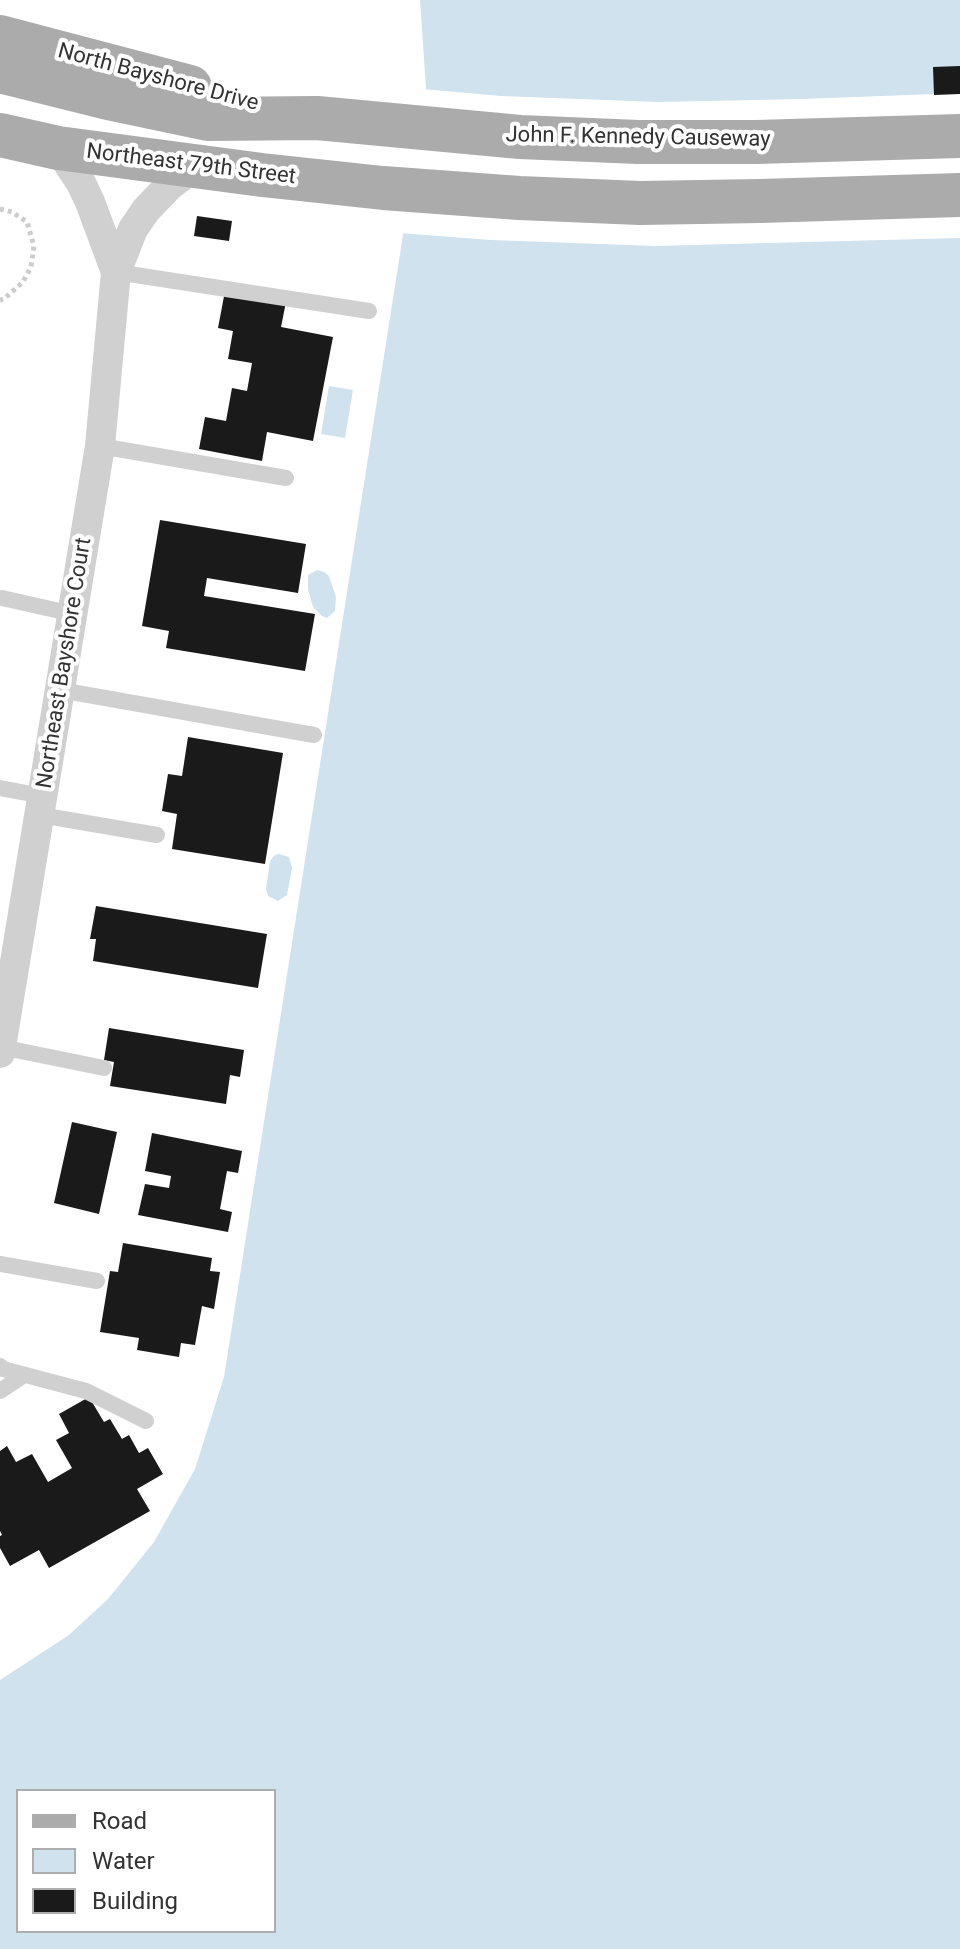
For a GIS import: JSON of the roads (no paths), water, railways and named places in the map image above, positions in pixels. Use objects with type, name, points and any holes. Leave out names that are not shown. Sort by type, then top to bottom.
[{"type":"main road","name":"North Bayshore Drive","points":[[0,37],[112,83],[213,94],[317,118]]},
{"type":"main road","points":[[0,71],[112,83],[106,104],[96,114],[76,117],[0,102]]},
{"type":"main road","name":"John F. Kennedy Causeway","points":[[317,118],[520,137],[638,142],[960,136]]},
{"type":"main road","name":"Northeast 79th Street","points":[[0,135],[58,148],[195,166],[383,188],[519,198],[640,203],[960,195]]},
{"type":"street","name":"Northeast Bayshore Court","points":[[58,148],[85,193],[116,272]]},
{"type":"street","name":"Northeast Bayshore Court","points":[[1,1050],[100,446],[116,272],[133,229],[146,210],[169,186],[195,166]]},
{"type":"lane","points":[[116,272],[369,311]]},
{"type":"lane","points":[[100,446],[286,478]]},
{"type":"lane","points":[[2,598],[73,614]]},
{"type":"lane","points":[[60,690],[314,735]]},
{"type":"lane","points":[[0,788],[41,805],[157,835]]},
{"type":"lane","points":[[1,1050],[104,1068]]},
{"type":"lane","points":[[0,1264],[97,1281]]},
{"type":"lane","points":[[0,1366],[86,1391],[146,1421]]},
{"type":"lane","points":[[0,1391],[24,1375]]},
{"type":"water","points":[[420,0],[960,0],[960,1949],[0,1949],[0,1680],[69,1635],[108,1599],[154,1542],[195,1469],[224,1377],[426,88]]},
{"type":"water","points":[[329,386],[353,390],[345,438],[321,434]]},
{"type":"water","points":[[317,570],[329,576],[336,597],[335,611],[327,618],[313,607],[308,589],[308,575]]},
{"type":"water","points":[[279,854],[289,857],[292,868],[287,895],[278,901],[268,896],[266,889],[270,861]]}]
